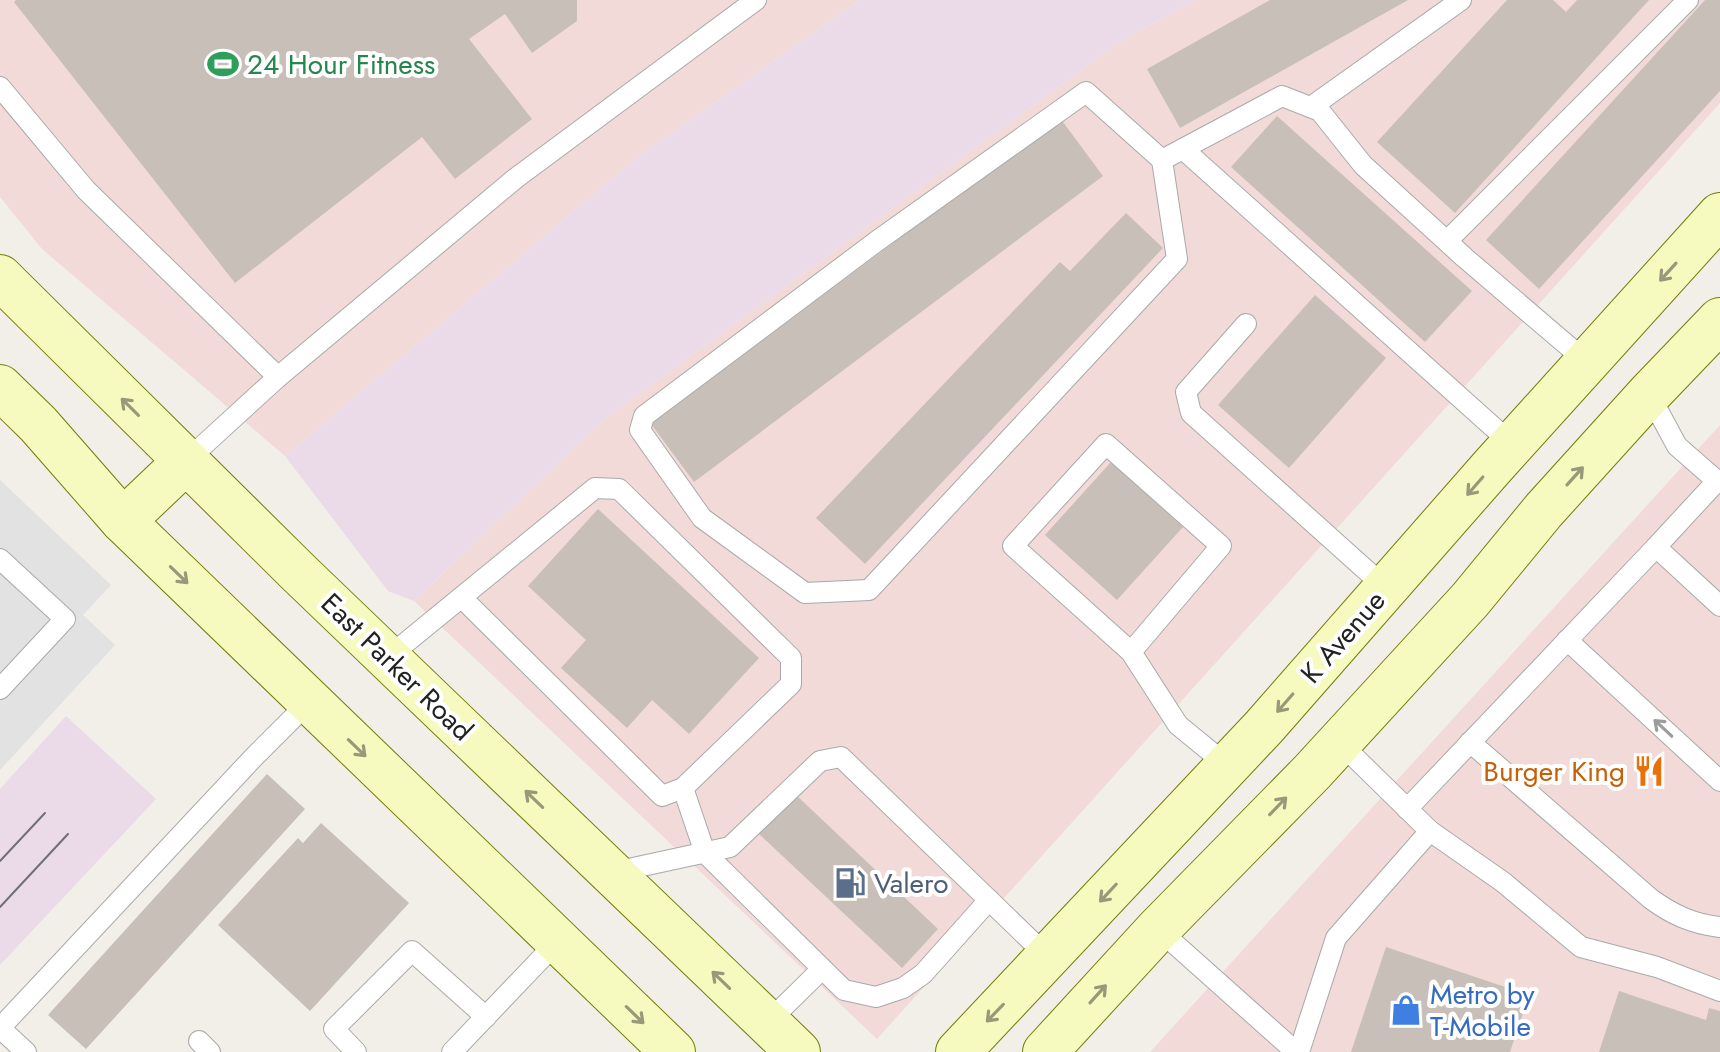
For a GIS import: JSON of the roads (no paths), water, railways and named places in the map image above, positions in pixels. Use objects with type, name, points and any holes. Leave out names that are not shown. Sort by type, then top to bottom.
[{"type":"main road","name":"K Avenue","points":[[958,1052],[1228,766],[1512,444],[1720,215]]},
{"type":"main road","name":"East Parker Road","points":[[0,277],[185,462],[798,1052]]},
{"type":"main road","points":[[1045,1052],[1470,600],[1544,510],[1720,320]]},
{"type":"main road","points":[[1593,356],[1649,394]]},
{"type":"main road","points":[[0,387],[38,424],[123,521],[673,1052]]},
{"type":"main road","points":[[123,521],[185,462]]},
{"type":"lane","points":[[185,462],[278,377],[516,178],[756,0]]},
{"type":"lane","points":[[1311,107],[1461,0]]},
{"type":"lane","points":[[1447,241],[1688,0]]},
{"type":"lane","points":[[0,87],[86,190],[278,377]]},
{"type":"lane","points":[[1086,92],[1162,160],[1177,259],[869,590],[805,593],[702,518],[640,430],[644,416],[877,241],[1086,92]]},
{"type":"lane","points":[[1162,160],[1282,96],[1320,111],[1363,165],[1447,241],[1593,356]]},
{"type":"lane","points":[[1183,149],[1512,444]]},
{"type":"lane","points":[[1246,324],[1186,392],[1191,413],[1386,588]]},
{"type":"lane","points":[[1407,809],[1719,481],[1677,446],[1649,394]]},
{"type":"lane","points":[[1131,652],[1221,546],[1106,444],[1013,546],[1131,652],[1178,725],[1228,766]]},
{"type":"lane","points":[[387,658],[595,488],[619,489],[791,658],[791,684],[683,788],[662,796],[462,598]]},
{"type":"lane","points":[[1656,547],[1720,606]]},
{"type":"lane","points":[[0,559],[65,619],[0,689]]},
{"type":"lane","points":[[1567,640],[1720,781]]},
{"type":"lane","points":[[26,1052],[0,1028],[309,702]]},
{"type":"lane","points":[[1339,742],[1430,831],[1503,882],[1581,947],[1657,967],[1720,991]]},
{"type":"lane","points":[[1470,742],[1651,899],[1673,915],[1702,925],[1720,927]]},
{"type":"lane","points":[[610,873],[730,847],[820,761],[841,757],[1048,957]]},
{"type":"lane","points":[[683,788],[705,853],[844,990],[876,997],[903,988],[923,974],[989,900]]},
{"type":"lane","points":[[1158,929],[1297,1052],[1336,938],[1430,831]]},
{"type":"lane","points":[[452,1052],[558,941]]},
{"type":"lane","points":[[356,1052],[334,1029],[412,951],[486,1017]]},
{"type":"lane","points":[[766,1024],[822,969]]},
{"type":"tram line","points":[[0,861],[45,813]]},
{"type":"tram line","points":[[0,907],[68,834]]},
{"type":"place","name":"24 Hour Fitness","points":[[223,64]]},
{"type":"place","name":"Burger King","points":[[1649,771]]},
{"type":"place","name":"Valero","points":[[850,883]]},
{"type":"place","name":"Metro by T-Mobile","points":[[1406,1010]]}]
